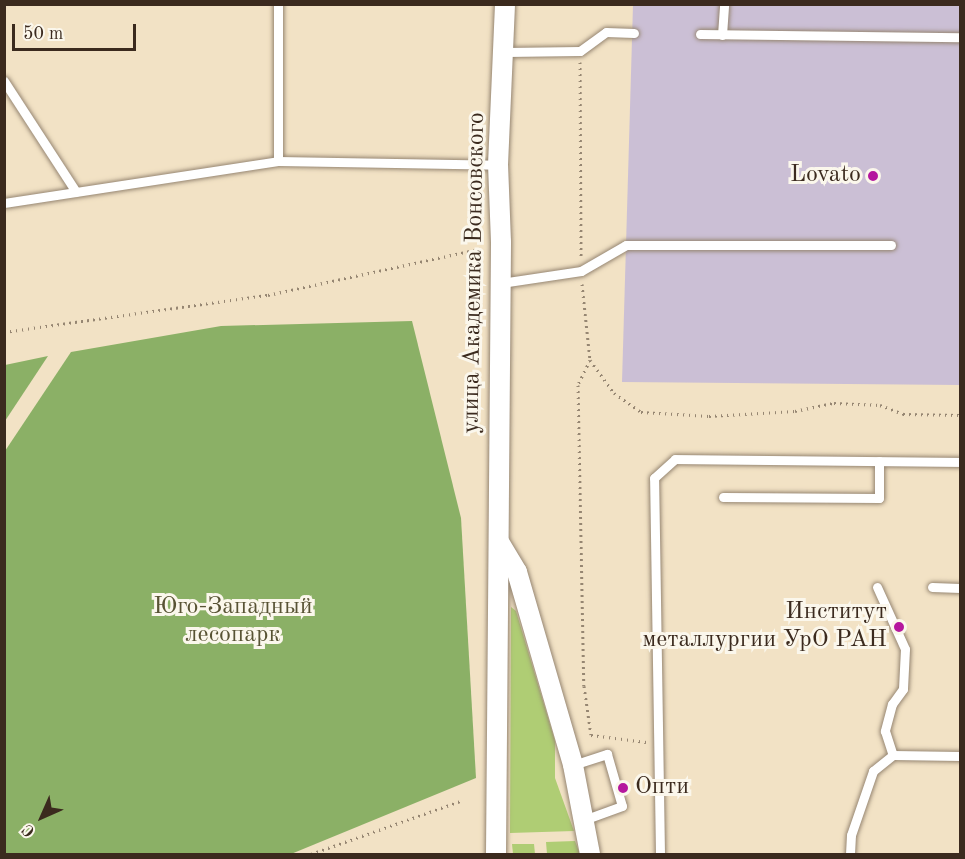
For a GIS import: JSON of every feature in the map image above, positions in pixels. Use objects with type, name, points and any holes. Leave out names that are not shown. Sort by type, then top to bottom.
[{"type":"street","name":"улица Академика Вонсовского","points":[[496,855],[499,542],[498,283],[501,242],[498,165],[506,52],[505,4]]},
{"type":"street","points":[[499,542],[517,572],[573,765],[586,819],[590,855]]},
{"type":"lane","points":[[278,4],[278,161]]},
{"type":"lane","points":[[722,35],[724,4]]},
{"type":"lane","points":[[506,52],[580,51],[606,32],[634,33]]},
{"type":"lane","points":[[700,34],[960,37]]},
{"type":"lane","points":[[4,81],[76,192]]},
{"type":"lane","points":[[4,203],[278,161],[498,165]]},
{"type":"lane","points":[[498,283],[581,271],[626,245],[891,245]]},
{"type":"lane","points":[[660,855],[654,478],[675,459],[960,462]]},
{"type":"lane","points":[[723,497],[879,498],[879,461]]},
{"type":"lane","points":[[877,587],[905,649],[903,689],[892,704],[885,731],[893,754]]},
{"type":"lane","points":[[932,587],[960,588]]},
{"type":"lane","points":[[573,765],[607,754],[622,806],[586,819]]},
{"type":"lane","points":[[850,855],[852,835],[873,771],[893,754],[960,756]]},
{"type":"path","points":[[580,51],[581,271],[590,360],[614,393],[641,412],[709,416],[795,411],[834,403],[880,405],[903,414],[960,415]]},
{"type":"path","points":[[4,332],[268,295],[501,242]]},
{"type":"path","points":[[590,360],[578,385],[584,686],[591,735],[658,744]]},
{"type":"path","points":[[311,855],[461,801]]},
{"type":"shaded area","points":[[633,5],[960,5],[960,385],[622,382]]},
{"type":"green space","name":"Юго-Западный лесопарк","points":[[412,321],[461,518],[476,778],[291,854],[5,854],[5,451],[71,352],[221,326]]},
{"type":"green space","points":[[48,356],[5,421],[5,365]]},
{"type":"green space","points":[[511,607],[516,611],[555,741],[555,778],[574,831],[510,833]]},
{"type":"green space","points":[[575,841],[580,854],[547,854],[546,842]]},
{"type":"green space","points":[[512,844],[534,844],[535,854],[513,854]]},
{"type":"place","name":"Lovato","points":[[873,176]]},
{"type":"place","name":"Институт металлургии УрО РАН","points":[[899,627]]},
{"type":"place","name":"Опти","points":[[623,788]]}]
